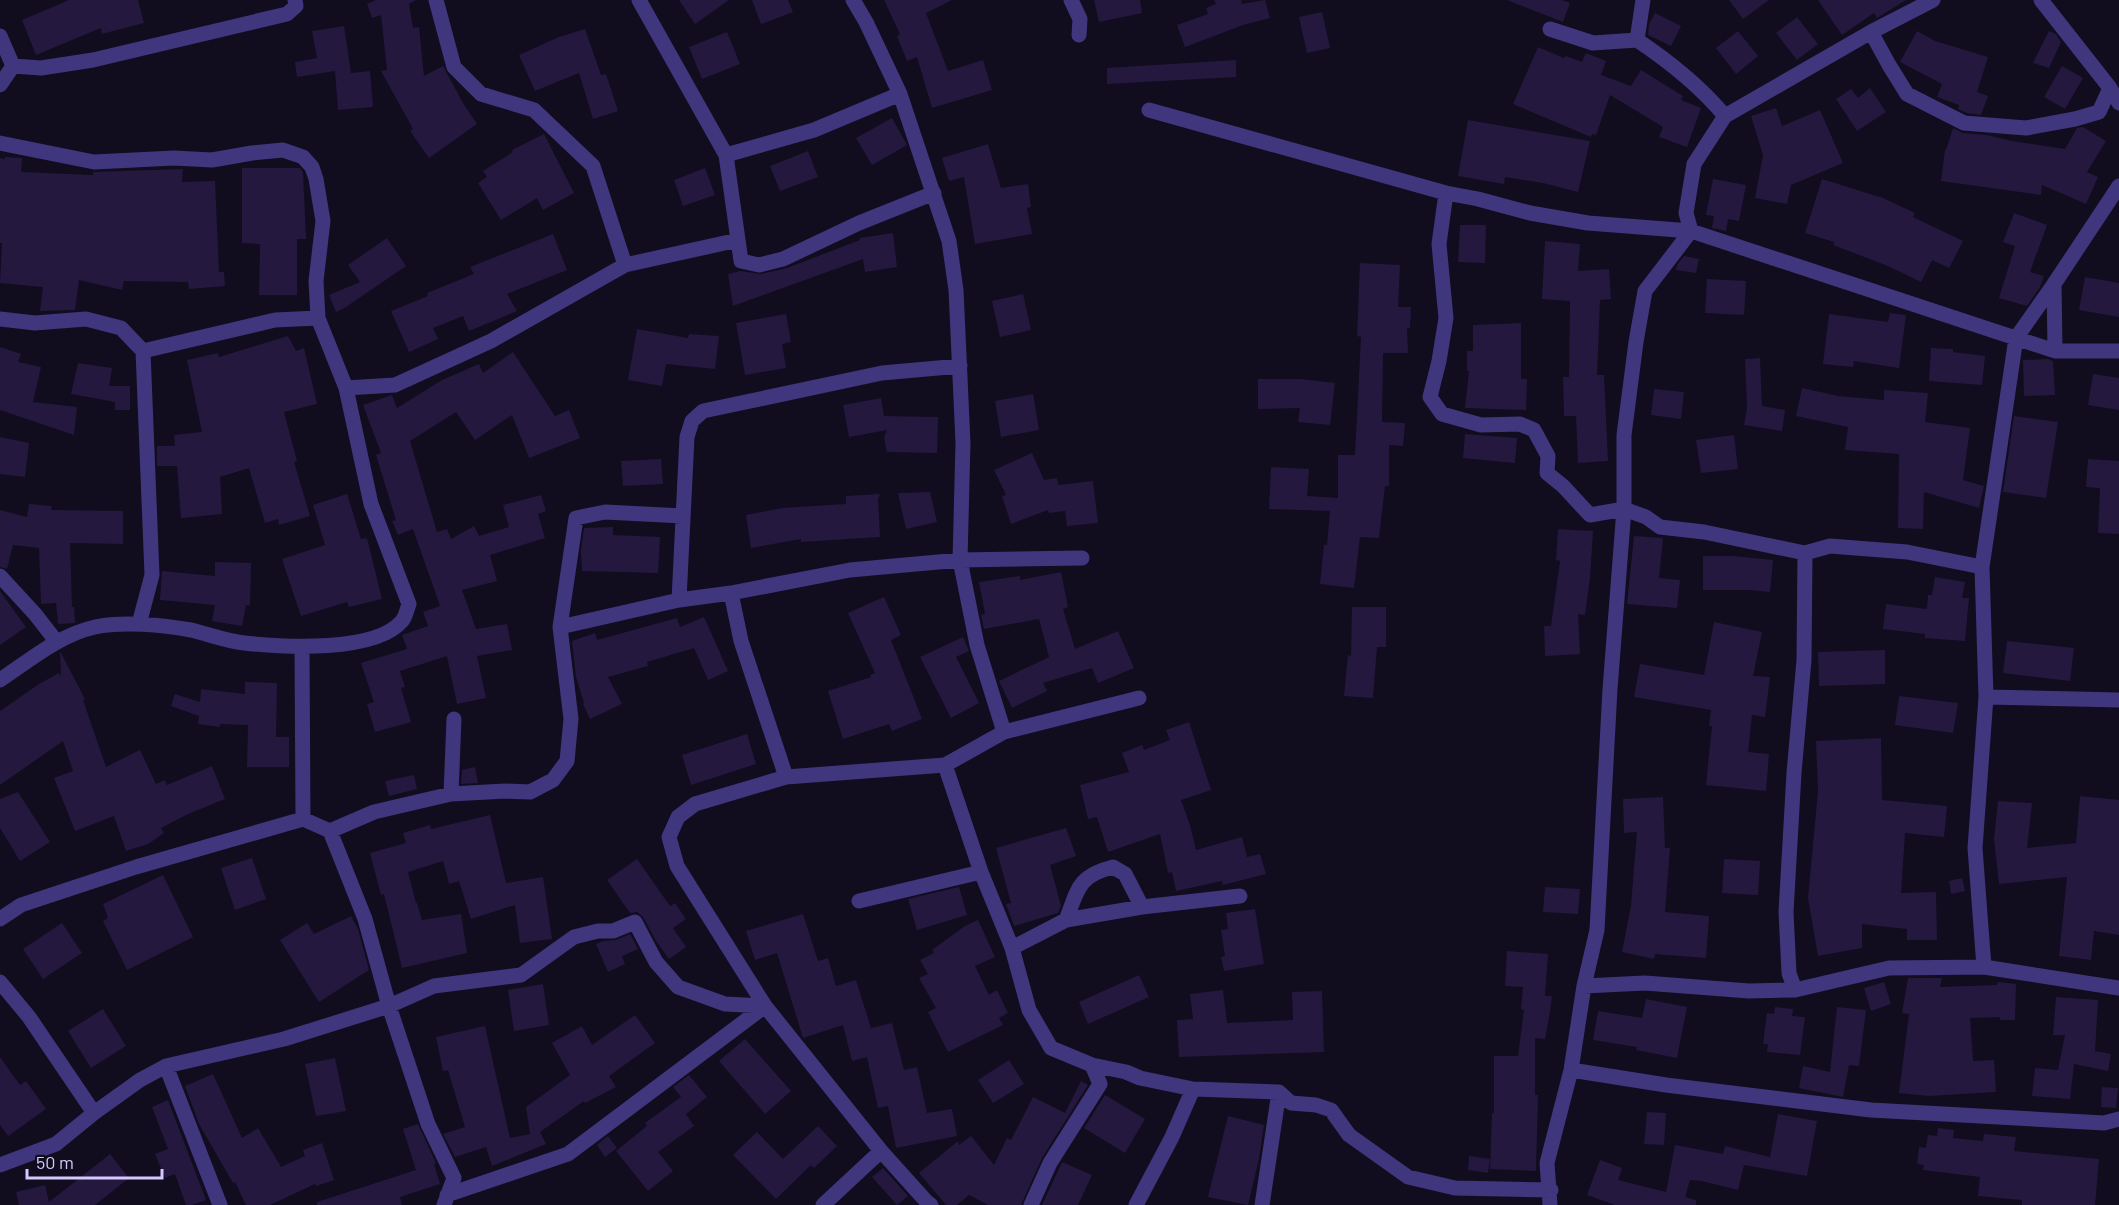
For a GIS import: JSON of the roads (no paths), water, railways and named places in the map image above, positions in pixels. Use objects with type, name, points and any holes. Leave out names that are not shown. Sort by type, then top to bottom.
[{"type":"street","points":[[13,66],[41,68],[93,60],[287,14],[296,6],[295,0]]},
{"type":"street","points":[[436,0],[454,67],[481,94],[534,110],[593,166],[625,265]]},
{"type":"street","points":[[639,0],[726,154],[741,261],[759,265],[783,259],[859,223],[934,193]]},
{"type":"street","points":[[853,0],[900,94],[949,241],[955,280],[963,443],[960,560],[977,645],[1004,732]]},
{"type":"street","points":[[1071,0],[1080,19],[1079,35]]},
{"type":"street","points":[[1637,40],[1643,0]]},
{"type":"street","points":[[1691,231],[1686,213],[1694,164],[1725,116],[1871,32],[1934,0]]},
{"type":"street","points":[[2041,0],[2110,88],[2119,103]]},
{"type":"street","points":[[1550,29],[1593,43],[1637,40],[1681,71],[1705,92],[1725,116]]},
{"type":"street","points":[[1871,32],[1907,94],[1964,123],[2026,128],[2075,119],[2099,112],[2110,88]]},
{"type":"street","points":[[0,36],[13,66]]},
{"type":"street","points":[[0,85],[13,66]]},
{"type":"street","points":[[726,154],[814,130],[900,94]]},
{"type":"street","points":[[1149,110],[1446,193],[1530,213],[1588,223],[1691,231],[2055,351],[2119,351]]},
{"type":"street","points":[[0,143],[94,162],[174,158],[212,160],[283,150],[303,157],[312,167],[322,221],[316,281],[318,318],[346,388],[371,504],[409,604],[404,620],[366,641],[302,647],[241,643],[190,630],[139,624],[96,627],[56,641],[0,680]]},
{"type":"street","points":[[1984,967],[1975,848],[1986,697],[1982,567],[2016,338],[2119,186]]},
{"type":"street","points":[[1446,193],[1439,244],[1446,318],[1430,397],[1442,414],[1481,425],[1520,424],[1534,430],[1548,456],[1547,472],[1590,515],[1624,509],[1646,517],[1660,526],[1704,532],[1805,553],[1830,546],[1907,552],[1982,567]]},
{"type":"street","points":[[945,765],[981,872],[1012,948],[1029,1010],[1051,1048],[1092,1065],[1193,1089],[1279,1092],[1291,1104],[1316,1105],[1330,1110],[1349,1135],[1408,1177],[1455,1188],[1550,1198],[1547,1163],[1571,1070],[1584,986],[1597,930],[1610,689],[1624,509],[1624,435],[1645,291],[1691,231]]},
{"type":"street","points":[[346,388],[395,385],[492,341],[625,265],[738,240]]},
{"type":"street","points":[[2054,284],[2055,351]]},
{"type":"street","points":[[143,351],[275,320],[318,318]]},
{"type":"street","points":[[0,319],[35,323],[86,319],[121,328],[143,351],[152,575],[139,624]]},
{"type":"street","points":[[679,600],[687,436],[692,421],[703,411],[882,373],[960,366]]},
{"type":"street","points":[[330,831],[374,812],[451,794],[530,792],[553,780],[567,761],[571,719],[560,627],[576,518],[605,512],[683,516]]},
{"type":"street","points":[[1795,990],[1789,973],[1786,912],[1794,773],[1804,660],[1805,553]]},
{"type":"street","points":[[560,627],[679,600],[731,593],[850,570],[960,560],[1082,558]]},
{"type":"street","points":[[0,576],[56,641]]},
{"type":"street","points":[[731,593],[741,641],[786,777]]},
{"type":"street","points":[[302,647],[303,819]]},
{"type":"street","points":[[1986,697],[2119,700]]},
{"type":"street","points":[[931,1205],[881,1151],[765,1006],[677,866],[669,837],[678,817],[695,804],[786,777],[945,765],[1004,732],[1139,698]]},
{"type":"street","points":[[451,794],[454,719]]},
{"type":"street","points":[[0,919],[21,905],[136,867],[303,819],[330,831],[365,919],[389,1006],[428,1124],[454,1178],[445,1200]]},
{"type":"street","points":[[1066,920],[1080,883],[1095,871],[1113,867],[1125,874],[1142,907]]},
{"type":"street","points":[[859,901],[981,872]]},
{"type":"street","points":[[1012,948],[1066,920],[1142,907],[1240,896]]},
{"type":"street","points":[[0,1165],[56,1144],[140,1080],[166,1066],[284,1039],[389,1006],[434,986],[521,975],[574,937],[613,931],[635,922],[656,962],[678,987],[725,1004],[765,1006]]},
{"type":"street","points":[[1584,986],[1645,982],[1749,991],[1795,990],[1889,968],[1984,967],[2119,988]]},
{"type":"street","points":[[0,982],[29,1017],[94,1113]]},
{"type":"street","points":[[445,1200],[568,1154],[765,1006]]},
{"type":"street","points":[[1031,1205],[1050,1163],[1100,1084],[1092,1065]]},
{"type":"street","points":[[166,1066],[220,1205]]},
{"type":"street","points":[[1571,1070],[1666,1085],[1871,1110],[2104,1123],[2119,1119]]},
{"type":"street","points":[[1136,1205],[1172,1137],[1193,1089]]},
{"type":"street","points":[[1262,1205],[1279,1092]]},
{"type":"street","points":[[823,1205],[881,1151]]}]
